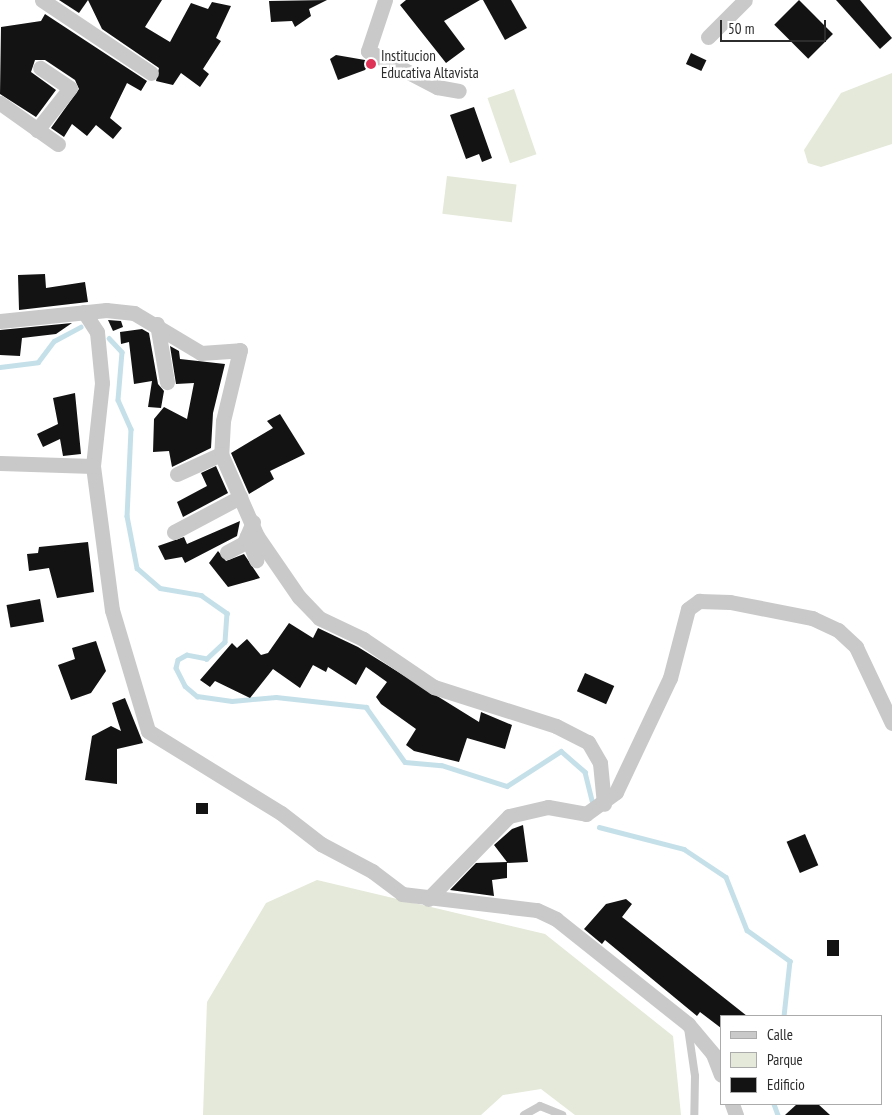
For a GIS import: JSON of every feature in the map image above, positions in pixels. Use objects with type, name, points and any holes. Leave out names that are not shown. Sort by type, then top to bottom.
[{"type":"street","points":[[42,0],[151,73]]},
{"type":"street","points":[[385,0],[368,51],[437,87],[459,91]]},
{"type":"street","points":[[708,37],[745,0]]},
{"type":"street","points":[[37,130],[70,88],[40,68]]},
{"type":"street","points":[[0,102],[58,144]]},
{"type":"street","points":[[84,312],[96,326],[102,384],[93,466],[112,610],[148,731],[281,813],[321,844],[372,871],[402,894],[428,899],[537,910],[556,919],[688,1024],[713,1054],[720,1072]]},
{"type":"street","points":[[0,321],[84,312],[134,313],[157,324],[201,353],[240,350],[223,422],[221,454],[240,497],[250,529],[256,560]]},
{"type":"street","points":[[157,324],[167,382]]},
{"type":"street","points":[[177,474],[221,454]]},
{"type":"street","points":[[0,463],[93,466]]},
{"type":"street","points":[[174,532],[240,497]]},
{"type":"street","points":[[226,552],[244,543],[250,529]]},
{"type":"street","points":[[250,529],[257,536],[299,597],[319,618],[363,639],[434,687],[556,726],[588,742],[600,763],[604,804]]},
{"type":"street","points":[[428,899],[508,816],[548,807],[586,814],[604,804],[616,792],[670,678],[688,609],[699,601],[730,602],[812,618],[838,630],[856,647],[892,722]]},
{"type":"lane","points":[[688,1024],[695,1076],[694,1115]]},
{"type":"lane","points":[[524,1115],[540,1106],[562,1115]]},
{"type":"green space","points":[[892,73],[892,144],[821,167],[808,163],[804,150],[841,93]]},
{"type":"green space","points":[[514,89],[536,154],[510,163],[488,98]]},
{"type":"green space","points":[[447,176],[516,185],[512,222],[442,214]]},
{"type":"green space","points":[[317,880],[545,934],[673,1036],[681,1115],[575,1115],[541,1089],[503,1095],[481,1115],[203,1115],[207,1002],[266,903]]},
{"type":"building","points":[[59,0],[88,0],[79,13]]},
{"type":"building","points":[[88,0],[162,0],[145,27],[170,42],[191,3],[208,9],[212,2],[231,6],[216,38],[221,41],[203,69],[209,74],[200,87],[181,73],[173,85],[156,81],[159,68],[102,29]]},
{"type":"building","points":[[327,0],[309,9],[311,16],[295,27],[292,21],[271,22],[269,1]]},
{"type":"building","points":[[406,0],[480,0],[444,21],[465,49],[446,63],[400,5]]},
{"type":"building","points":[[483,0],[511,0],[527,28],[505,40]]},
{"type":"building","points":[[799,0],[833,34],[808,59],[774,25]]},
{"type":"building","points":[[836,0],[860,0],[892,38],[880,49]]},
{"type":"building","points":[[45,14],[147,81],[141,91],[127,83],[110,118],[122,128],[113,139],[96,125],[87,136],[72,124],[64,137],[51,128],[79,89],[75,80],[45,60],[35,60],[31,72],[56,90],[36,117],[0,94],[1,27],[41,21]]},
{"type":"building","points":[[691,53],[706,60],[701,71],[686,64]]},
{"type":"building","points":[[336,55],[365,60],[370,63],[365,70],[338,80],[330,59]]},
{"type":"building","points":[[474,107],[492,158],[482,162],[479,154],[466,159],[450,115]]},
{"type":"building","points":[[45,274],[46,288],[85,282],[88,302],[19,310],[18,275]]},
{"type":"building","points":[[108,320],[121,321],[123,327],[113,331]]},
{"type":"building","points":[[72,323],[56,334],[22,338],[20,356],[0,355],[0,330]]},
{"type":"building","points":[[142,329],[149,333],[158,384],[164,391],[161,408],[148,407],[152,381],[134,384],[129,342],[121,344],[120,332]]},
{"type":"building","points":[[170,346],[179,351],[180,359],[225,364],[213,413],[211,448],[172,467],[169,451],[153,452],[154,419],[164,407],[187,419],[194,383],[176,384]]},
{"type":"building","points":[[75,393],[81,454],[63,456],[60,439],[43,447],[37,434],[58,424],[53,398]]},
{"type":"building","points":[[280,414],[305,454],[270,471],[274,479],[249,494],[231,453],[273,428],[267,421]]},
{"type":"building","points":[[216,466],[228,493],[183,517],[177,502],[207,486],[201,473]]},
{"type":"building","points":[[240,521],[237,536],[185,563],[182,557],[165,560],[158,546],[184,537],[187,544]]},
{"type":"building","points":[[88,542],[94,592],[57,598],[49,568],[29,571],[27,554],[38,553],[39,547]]},
{"type":"building","points":[[218,551],[226,561],[244,554],[260,578],[228,587],[209,563]]},
{"type":"building","points":[[40,599],[44,622],[11,628],[7,605]]},
{"type":"building","points":[[289,623],[313,638],[318,628],[358,647],[479,722],[481,712],[512,725],[505,749],[467,738],[459,762],[414,751],[406,745],[416,729],[381,704],[376,697],[387,682],[366,667],[356,685],[328,667],[326,672],[313,665],[300,688],[273,669],[250,698],[215,681],[210,687],[200,680],[232,643],[237,648],[247,639],[261,655],[268,653]]},
{"type":"building","points":[[96,641],[106,671],[91,693],[71,700],[58,665],[75,659],[72,648]]},
{"type":"building","points":[[585,673],[614,686],[606,704],[577,691]]},
{"type":"building","points":[[125,698],[143,743],[117,749],[117,784],[85,780],[92,736],[111,726],[121,731],[112,703]]},
{"type":"building","points":[[196,803],[208,803],[208,814],[196,814]]},
{"type":"building","points":[[523,825],[528,862],[507,863],[507,878],[492,880],[494,896],[450,890],[476,863],[507,862],[494,845],[512,829]]},
{"type":"building","points":[[805,834],[818,865],[800,873],[787,842]]},
{"type":"building","points":[[626,899],[632,904],[622,917],[746,1015],[720,1015],[720,1027],[700,1012],[697,1016],[605,940],[602,944],[584,929],[606,904]]},
{"type":"building","points":[[827,940],[839,940],[839,956],[827,956]]},
{"type":"building","points":[[796,1105],[819,1105],[830,1115],[785,1115]]},
{"type":"waterway","points":[[0,367],[38,362],[54,341],[80,327]]},
{"type":"waterway","points":[[109,338],[122,352],[118,400],[131,429],[127,516],[137,568],[160,588],[201,595],[227,613],[225,642],[207,659],[187,655],[178,660],[176,668],[185,686],[197,696],[232,701],[276,697],[366,707],[405,762],[441,765],[507,786],[561,751],[585,772],[593,804]]},
{"type":"waterway","points":[[599,827],[684,849],[726,877],[747,930],[790,961],[784,1015]]},
{"type":"waterway","points":[[774,1105],[778,1115]]},
{"type":"place","name":"Institucion Educativa Altavista","points":[[371,64]]}]
